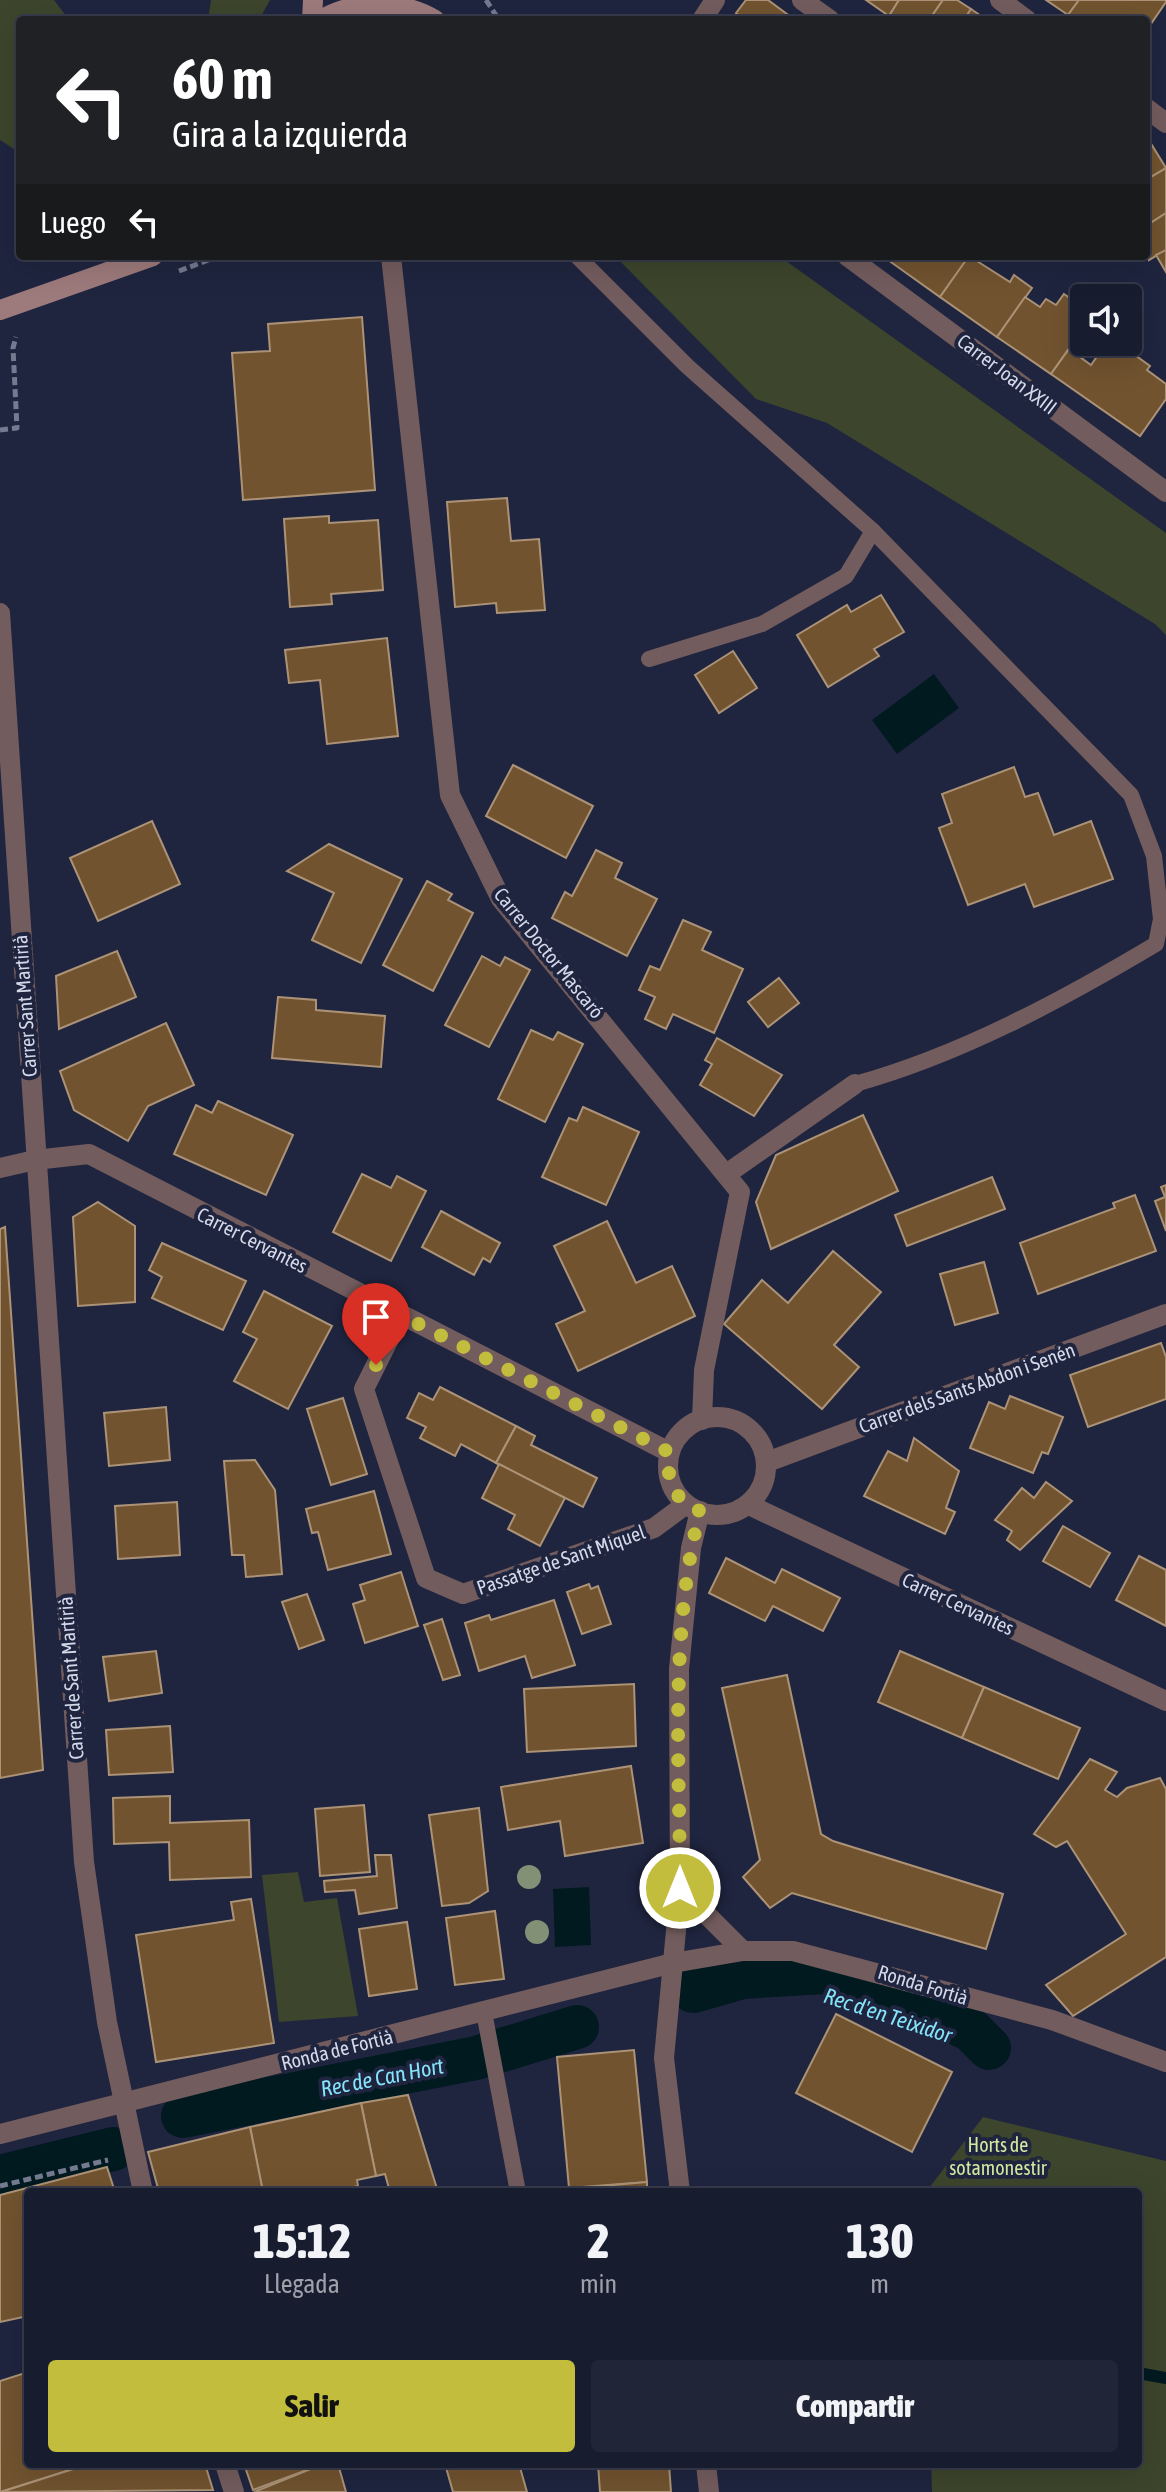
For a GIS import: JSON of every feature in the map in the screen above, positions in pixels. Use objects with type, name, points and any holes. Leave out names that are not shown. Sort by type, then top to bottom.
[{"type":"main road","points":[[328,16],[341,8],[377,0],[414,7],[431,16]]},
{"type":"main road","points":[[0,310],[129,260]]},
{"type":"street","points":[[802,0],[824,16]]},
{"type":"street","points":[[1000,0],[1022,16]]},
{"type":"street","name":"Carrer Doctor Mascaró","points":[[391,260],[450,795],[501,899],[728,1173],[740,1192],[704,1370],[702,1420]]},
{"type":"street","name":"Carrer Joan XXIII","points":[[852,260],[1166,492]]},
{"type":"street","name":"Carrer Sant Martirià","points":[[0,613],[35,1160]]},
{"type":"street","points":[[728,1173],[855,1084]]},
{"type":"street","name":"Carrer Cervantes","points":[[0,1168],[35,1160],[89,1154],[669,1452]]},
{"type":"street","name":"Carrer de Sant Martirià","points":[[35,1160],[84,1862],[95,1949],[142,2188]]},
{"type":"street","name":"Carrer dels Sants Abdon i Senén","points":[[767,1462],[1166,1314]]},
{"type":"street","name":"Passatge de Sant Miquel","points":[[401,1315],[364,1389],[426,1578],[463,1594],[654,1528],[693,1508]]},
{"type":"street","points":[[718,1416],[743,1423],[759,1439],[767,1462],[765,1482],[751,1506],[733,1513],[709,1516],[693,1508],[673,1490],[667,1471],[669,1452],[679,1434],[694,1421],[702,1420],[718,1416]]},
{"type":"street","name":"Carrer Cervantes","points":[[751,1506],[1166,1701]]},
{"type":"street","points":[[680,2188],[664,2058],[680,1888],[679,1669],[693,1508]]},
{"type":"street","points":[[680,1888],[743,1951]]},
{"type":"street","name":"Ronda Fortià","points":[[673,1963],[743,1951],[793,1951],[1052,2020],[1166,2062]]},
{"type":"street","name":"Ronda de Fortià","points":[[0,2134],[124,2105],[673,1963]]},
{"type":"street","points":[[226,2468],[234,2492]]},
{"type":"street","points":[[706,2468],[709,2492]]},
{"type":"lane","points":[[581,260],[687,366],[873,531],[1131,795],[1154,856],[1161,919],[1156,944],[1079,990],[899,1072],[855,1084]]},
{"type":"lane","points":[[649,659],[762,624],[822,590],[846,576],[873,531]]},
{"type":"lane","points":[[484,2012],[517,2188]]},
{"type":"path","points":[[176,272],[208,260]]},
{"type":"path","points":[[0,430],[17,428],[13,348],[16,335],[22,329]]},
{"type":"path","points":[[0,2186],[133,2154]]},
{"type":"green space","points":[[0,0],[54,0],[66,16],[16,16],[16,150],[0,140]]},
{"type":"green space","points":[[211,0],[270,0],[261,16],[209,16]]},
{"type":"green space","points":[[619,260],[785,260],[1166,533],[1166,635],[1155,624],[827,423],[756,399]]},
{"type":"green space","points":[[298,1872],[304,1902],[337,1898],[358,2016],[279,2022],[262,1875]]},
{"type":"green space","name":"Horts de sotamonestir","points":[[983,2117],[1166,2161],[1166,2492],[932,2492],[931,2468],[1142,2468],[1142,2188],[929,2188]]},
{"type":"water","points":[[934,674],[959,708],[897,754],[872,720]]},
{"type":"water","points":[[589,1887],[591,1945],[555,1947],[553,1889]]},
{"type":"building","points":[[746,0],[768,0],[790,16],[740,16],[736,13]]},
{"type":"building","points":[[866,0],[899,0],[889,16]]},
{"type":"building","points":[[899,0],[943,0],[932,16],[889,16]]},
{"type":"building","points":[[943,0],[957,0],[971,9],[967,16],[932,16]]},
{"type":"building","points":[[1046,0],[1079,0],[1068,15]]},
{"type":"building","points":[[1079,0],[1166,0],[1150,25],[1150,16],[1068,15]]},
{"type":"building","points":[[971,9],[981,16],[967,16]]},
{"type":"building","points":[[1150,142],[1166,168],[1150,178]]},
{"type":"building","points":[[1166,168],[1166,213],[1150,223],[1150,178]]},
{"type":"building","points":[[1166,213],[1166,250],[1150,259],[1150,223]]},
{"type":"building","points":[[1166,250],[1166,272],[1156,255]]},
{"type":"building","points":[[888,260],[966,260],[940,297]]},
{"type":"building","points":[[966,260],[975,260],[1010,282],[1014,275],[1032,288],[997,337],[940,297]]},
{"type":"building","points":[[1064,294],[1070,298],[1070,347],[1051,374],[997,337],[1025,297],[1040,307],[1046,299],[1056,305]]},
{"type":"building","points":[[362,317],[375,490],[243,500],[232,353],[270,351],[268,324]]},
{"type":"building","points":[[1069,349],[1070,356],[1079,356],[1091,365],[1097,356],[1136,356],[1150,366],[1147,370],[1166,384],[1166,399],[1140,436],[1051,374]]},
{"type":"building","points":[[507,498],[511,541],[539,539],[545,610],[497,613],[496,603],[455,607],[447,502]]},
{"type":"building","points":[[329,516],[329,523],[378,520],[383,590],[331,594],[332,604],[290,607],[284,519]]},
{"type":"building","points":[[881,595],[904,632],[874,649],[879,656],[828,687],[797,635],[847,605],[851,612]]},
{"type":"building","points":[[387,638],[398,736],[327,744],[320,680],[289,683],[285,650]]},
{"type":"building","points":[[733,651],[757,688],[719,713],[695,675]]},
{"type":"building","points":[[513,765],[593,806],[566,858],[486,816]]},
{"type":"building","points":[[1014,767],[1025,797],[1038,793],[1054,835],[1091,821],[1113,879],[1034,907],[1025,884],[968,905],[939,828],[952,823],[942,794]]},
{"type":"building","points":[[152,821],[180,884],[98,921],[70,858]]},
{"type":"building","points":[[329,844],[402,879],[361,963],[312,940],[334,893],[287,871]]},
{"type":"building","points":[[596,850],[622,863],[615,878],[657,899],[627,956],[552,918],[565,892],[572,896]]},
{"type":"building","points":[[427,881],[452,894],[448,900],[473,913],[433,991],[383,965]]},
{"type":"building","points":[[683,920],[711,932],[702,950],[743,969],[714,1033],[673,1014],[666,1029],[645,1019],[655,997],[639,990],[650,966],[660,970]]},
{"type":"building","points":[[117,951],[136,997],[59,1029],[56,976]]},
{"type":"building","points":[[482,956],[500,966],[505,957],[530,970],[489,1047],[445,1025]]},
{"type":"building","points":[[779,978],[799,1003],[768,1027],[748,1002]]},
{"type":"building","points":[[278,997],[316,1000],[316,1010],[385,1016],[381,1067],[272,1058]]},
{"type":"building","points":[[166,1023],[194,1085],[148,1106],[128,1141],[74,1110],[60,1071]]},
{"type":"building","points":[[531,1030],[553,1040],[558,1032],[583,1044],[545,1122],[498,1099]]},
{"type":"building","points":[[717,1038],[782,1075],[754,1116],[700,1085],[712,1064],[705,1060]]},
{"type":"building","points":[[218,1101],[293,1135],[266,1195],[174,1154],[196,1105],[212,1113]]},
{"type":"building","points":[[583,1107],[639,1132],[606,1205],[542,1177],[569,1118],[577,1121]]},
{"type":"building","points":[[863,1115],[898,1191],[771,1249],[756,1202],[776,1155]]},
{"type":"building","points":[[362,1174],[391,1188],[397,1176],[426,1191],[391,1261],[333,1232]]},
{"type":"building","points":[[992,1177],[1005,1209],[907,1246],[895,1215]]},
{"type":"building","points":[[1166,1185],[1166,1231],[1155,1201],[1165,1197],[1161,1187]]},
{"type":"building","points":[[1135,1195],[1156,1251],[1038,1294],[1020,1243],[1115,1208],[1113,1203]]},
{"type":"building","points":[[98,1202],[135,1226],[135,1302],[78,1306],[73,1217]]},
{"type":"building","points":[[441,1211],[500,1243],[490,1262],[483,1258],[474,1275],[422,1247]]},
{"type":"building","points":[[607,1221],[636,1283],[672,1266],[695,1316],[578,1371],[556,1324],[585,1311],[554,1246]]},
{"type":"building","points":[[5,1227],[43,1770],[0,1778],[0,1229]]},
{"type":"building","points":[[162,1243],[246,1281],[223,1330],[152,1298],[162,1277],[149,1270]]},
{"type":"building","points":[[833,1251],[881,1292],[834,1345],[859,1367],[822,1409],[724,1324],[762,1280],[788,1303]]},
{"type":"building","points":[[984,1262],[998,1313],[955,1325],[940,1274]]},
{"type":"building","points":[[264,1291],[332,1326],[288,1409],[234,1381],[257,1339],[243,1332]]},
{"type":"building","points":[[1161,1343],[1166,1357],[1166,1399],[1088,1427],[1070,1375]]},
{"type":"building","points":[[440,1387],[516,1426],[496,1463],[461,1444],[455,1456],[420,1438],[426,1427],[407,1418],[419,1393],[433,1400]]},
{"type":"building","points":[[1010,1396],[1063,1417],[1048,1454],[1042,1452],[1033,1473],[970,1448],[989,1402],[1005,1409]]},
{"type":"building","points":[[343,1398],[367,1474],[331,1485],[307,1409]]},
{"type":"building","points":[[166,1407],[170,1460],[109,1466],[104,1413]]},
{"type":"building","points":[[516,1426],[535,1436],[531,1445],[597,1478],[583,1507],[496,1463]]},
{"type":"building","points":[[914,1438],[959,1471],[946,1508],[955,1512],[945,1534],[864,1496],[888,1451],[907,1461]]},
{"type":"building","points":[[255,1460],[275,1490],[282,1574],[246,1577],[244,1555],[232,1555],[224,1461]]},
{"type":"building","points":[[499,1464],[565,1498],[540,1546],[508,1529],[515,1515],[482,1498]]},
{"type":"building","points":[[1046,1482],[1072,1501],[1020,1550],[1007,1540],[1012,1531],[995,1520],[1022,1488],[1034,1498]]},
{"type":"building","points":[[374,1491],[391,1554],[328,1570],[318,1532],[312,1533],[306,1509]]},
{"type":"building","points":[[177,1502],[180,1555],[118,1559],[115,1506]]},
{"type":"building","points":[[1063,1526],[1110,1553],[1090,1587],[1043,1561]]},
{"type":"building","points":[[1139,1556],[1166,1570],[1166,1626],[1116,1600]]},
{"type":"building","points":[[726,1558],[775,1583],[782,1569],[840,1598],[823,1631],[773,1606],[765,1621],[709,1593]]},
{"type":"building","points":[[401,1572],[418,1626],[365,1643],[353,1604],[365,1600],[360,1585]]},
{"type":"building","points":[[589,1584],[591,1589],[598,1586],[611,1624],[582,1634],[567,1592]]},
{"type":"building","points":[[307,1594],[324,1640],[299,1649],[282,1602]]},
{"type":"building","points":[[554,1600],[575,1665],[532,1678],[525,1656],[479,1671],[465,1623],[489,1615],[491,1620]]},
{"type":"building","points":[[442,1619],[460,1675],[443,1680],[424,1625]]},
{"type":"building","points":[[156,1651],[162,1693],[109,1701],[103,1657]]},
{"type":"building","points":[[900,1651],[984,1687],[962,1738],[878,1702]]},
{"type":"building","points":[[787,1675],[821,1834],[833,1841],[1003,1894],[986,1949],[792,1893],[770,1908],[743,1877],[760,1860],[722,1688]]},
{"type":"building","points":[[634,1684],[636,1746],[527,1752],[524,1689]]},
{"type":"building","points":[[984,1687],[1080,1728],[1058,1779],[962,1738]]},
{"type":"building","points":[[170,1726],[173,1772],[109,1775],[106,1730]]},
{"type":"building","points":[[1090,1759],[1117,1772],[1105,1790],[1117,1797],[1127,1788],[1160,1778],[1166,1789],[1166,1957],[1073,2016],[1046,1985],[1126,1934],[1067,1841],[1056,1847],[1034,1834]]},
{"type":"building","points":[[631,1766],[643,1843],[565,1856],[560,1821],[508,1830],[501,1787]]},
{"type":"building","points":[[170,1796],[170,1823],[249,1820],[251,1877],[170,1880],[169,1842],[114,1844],[113,1798]]},
{"type":"building","points":[[364,1805],[370,1872],[320,1876],[315,1809]]},
{"type":"building","points":[[479,1808],[488,1891],[469,1903],[442,1906],[429,1815]]},
{"type":"building","points":[[375,1855],[391,1855],[397,1908],[359,1914],[355,1890],[325,1892],[324,1881],[377,1876]]},
{"type":"building","points":[[251,1899],[274,2043],[156,2062],[136,1935],[234,1920],[231,1902]]},
{"type":"building","points":[[495,1911],[504,1979],[455,1985],[446,1918]]},
{"type":"building","points":[[407,1922],[417,1989],[369,1996],[359,1929]]},
{"type":"building","points":[[836,2014],[952,2072],[912,2152],[796,2093]]},
{"type":"building","points":[[634,2050],[647,2182],[569,2188],[557,2057]]},
{"type":"building","points":[[408,2095],[437,2188],[389,2188],[385,2174],[376,2176],[361,2103]]},
{"type":"building","points":[[361,2103],[376,2176],[357,2180],[358,2186],[349,2188],[262,2188],[250,2127]]},
{"type":"building","points":[[250,2127],[262,2188],[158,2188],[148,2152]]},
{"type":"building","points":[[107,2167],[114,2188],[27,2188]]},
{"type":"building","points":[[647,2182],[647,2188],[579,2188]]},
{"type":"building","points":[[24,2189],[24,2317],[0,2322],[0,2195]]},
{"type":"building","points":[[24,2373],[24,2468],[76,2468],[0,2492],[0,2381]]},
{"type":"building","points":[[76,2468],[206,2468],[213,2490],[1,2492]]},
{"type":"building","points":[[245,2468],[312,2468],[253,2490]]},
{"type":"building","points":[[313,2468],[339,2468],[346,2492],[254,2492]]},
{"type":"building","points":[[446,2468],[520,2468],[527,2492],[453,2492]]},
{"type":"building","points":[[598,2468],[669,2468],[671,2492],[600,2492]]},
{"type":"waterway","name":"Rec de Can Hort","points":[[693,1991],[742,1977],[825,1972],[927,2009],[971,2030],[989,2048]]},
{"type":"waterway","name":"Rec de Can Hort","points":[[183,2116],[476,2058],[577,2027]]},
{"type":"waterway","name":"Rec d'en Teixidor","points":[[0,2177],[113,2149]]},
{"type":"waterway","points":[[1142,2374],[1166,2378]]},
{"type":"route","points":[[376,1365],[401,1315],[669,1452],[667,1471],[673,1490],[685,1505],[700,1511],[691,1548],[679,1669],[680,1888]]}]
